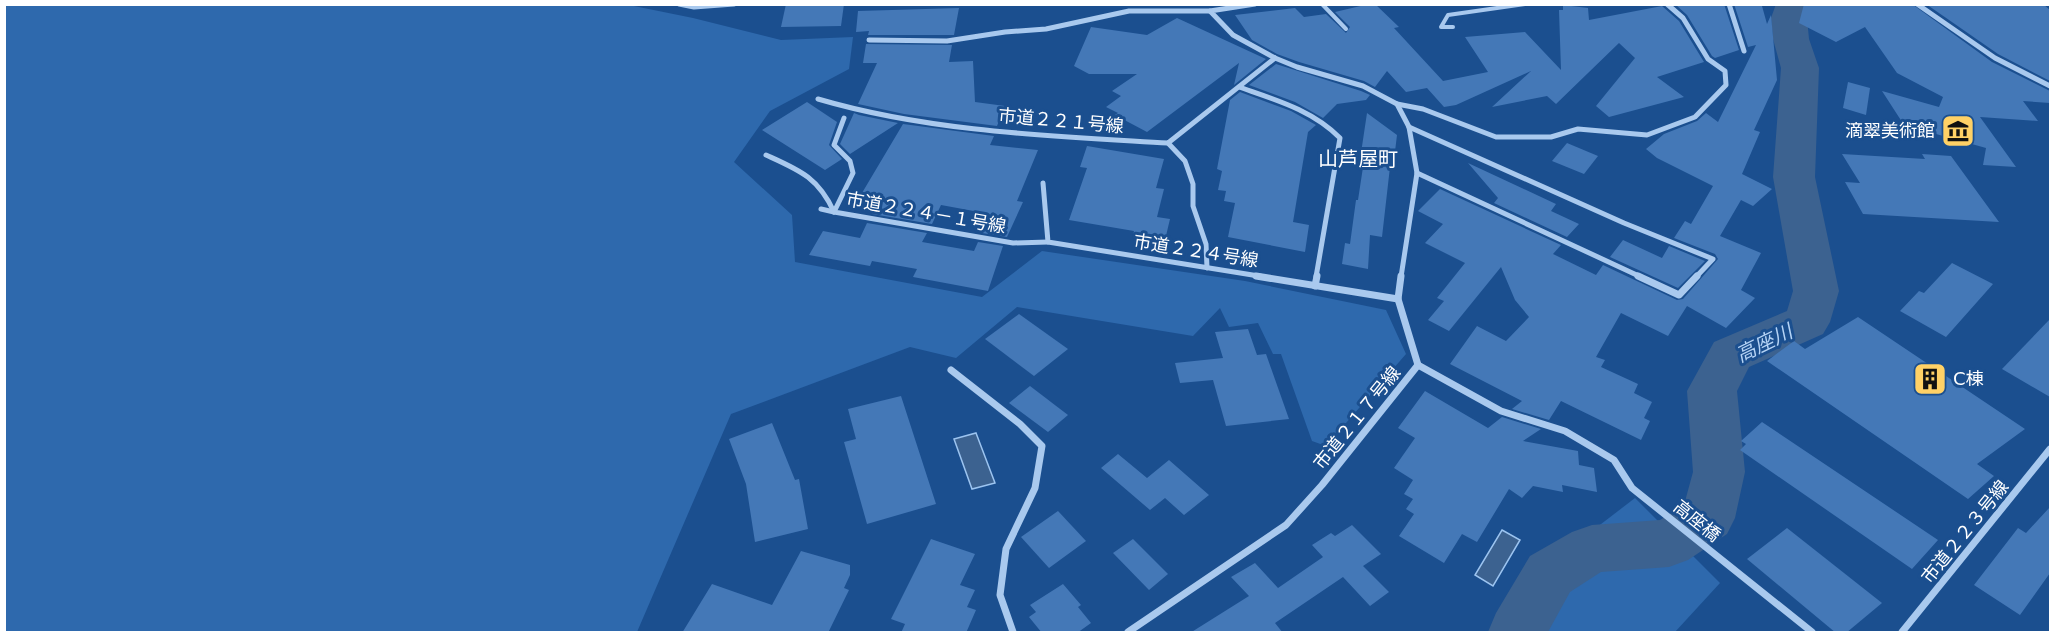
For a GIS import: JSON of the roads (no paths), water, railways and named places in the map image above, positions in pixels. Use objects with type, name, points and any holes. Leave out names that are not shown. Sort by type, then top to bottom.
[{"type":"street","points":[[679,4],[694,7],[734,4]]},
{"type":"street","points":[[869,40],[947,41],[1005,32],[1046,29],[1129,11],[1210,11],[1255,4]]},
{"type":"street","points":[[1210,11],[1233,34],[1275,58],[1297,67],[1363,86],[1397,104],[1423,109],[1496,137],[1551,137],[1578,129],[1647,135],[1695,117],[1725,85],[1725,70],[1708,59],[1689,32],[1683,18],[1667,4]]},
{"type":"street","points":[[1729,4],[1735,23],[1744,51],[1732,14],[1729,4]]},
{"type":"street","points":[[1917,4],[1995,58],[2050,86]]},
{"type":"street","points":[[1207,268],[1206,244],[1193,206],[1193,184],[1185,161],[1168,143],[1275,58]]},
{"type":"street","points":[[1239,87],[1308,113],[1329,125],[1340,138],[1315,286]]},
{"type":"street","name":"市道２２１号線","points":[[818,99],[848,109],[902,118],[1040,135],[1168,143]]},
{"type":"street","name":"市道２１７号線","points":[[1128,633],[1286,525],[1322,485],[1418,365],[1398,299],[1417,173],[1409,128],[1397,104]]},
{"type":"street","name":"市道２２４－１号線","points":[[844,118],[834,145],[850,161],[854,173],[834,212],[1013,243],[1048,242]]},
{"type":"street","points":[[1409,128],[1624,223],[1713,259],[1679,295],[1417,173]]},
{"type":"street","points":[[766,155],[811,177],[826,191],[834,212]]},
{"type":"street","points":[[1042,183],[1048,242]]},
{"type":"street","points":[[821,209],[834,212]]},
{"type":"street","name":"市道２２４号線","points":[[1048,242],[1398,299]]},
{"type":"street","name":"高座橋","points":[[1418,365],[1502,411],[1565,431],[1614,460],[1632,488],[1812,633]]},
{"type":"street","points":[[951,370],[1020,424],[1042,446],[1035,489],[1006,549],[1000,595],[1013,633]]},
{"type":"street","name":"市道２２３号線","points":[[1902,633],[2050,451]]},
{"type":"lane","points":[[1322,4],[1346,29]]},
{"type":"lane","points":[[1453,27],[1441,27],[1448,15],[1525,4]]},
{"type":"waterway","name":"高座川","points":[[1517,632],[1550,574],[1592,549],[1669,543],[1708,518],[1719,472],[1712,391],[1731,355],[1807,322],[1816,291],[1794,177],[1800,68],[1791,39],[1789,18],[1793,4]]},
{"type":"place","name":"滴翠美術館","points":[[1958,131]]},
{"type":"place","name":"C棟","points":[[1930,379]]},
{"type":"district","name":"山芦屋町","points":[[1358,159]]}]
